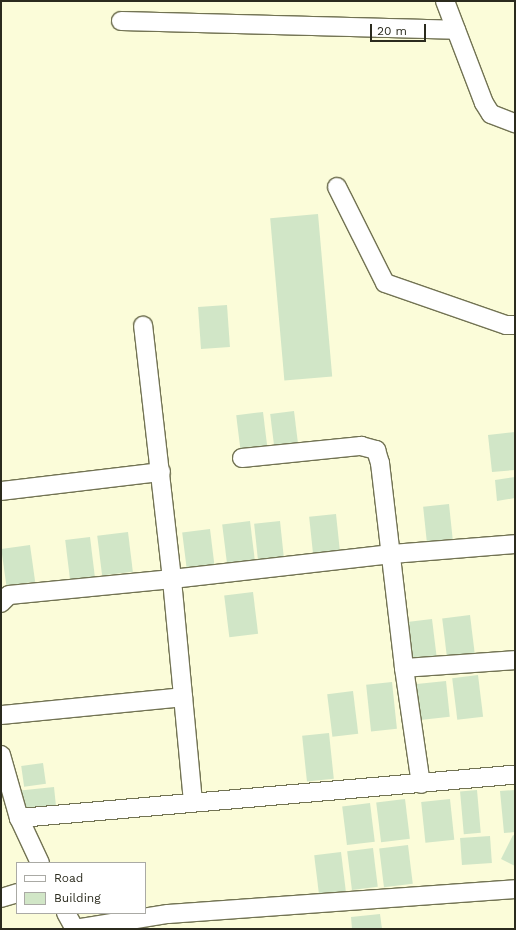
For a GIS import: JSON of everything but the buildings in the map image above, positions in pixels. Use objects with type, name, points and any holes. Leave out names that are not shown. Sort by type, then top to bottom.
[{"type":"street","points":[[445,1],[484,103],[491,114],[515,123]]},
{"type":"street","points":[[121,21],[456,30]]},
{"type":"street","points":[[337,187],[385,283],[506,324],[515,325]]},
{"type":"street","points":[[143,326],[161,472],[193,802]]},
{"type":"street","points":[[242,458],[361,446],[376,450],[392,554],[404,668],[421,784]]},
{"type":"street","points":[[1,491],[161,472]]},
{"type":"street","points":[[1,603],[9,595],[172,579],[392,554],[515,544]]},
{"type":"street","points":[[404,668],[515,660]]},
{"type":"street","points":[[1,715],[183,697]]},
{"type":"street","points":[[1,755],[19,818],[40,862]]},
{"type":"street","points":[[19,818],[515,775]]},
{"type":"street","points":[[67,914],[75,929],[168,914],[515,889]]},
{"type":"street","points":[[1,898],[16,893]]}]
